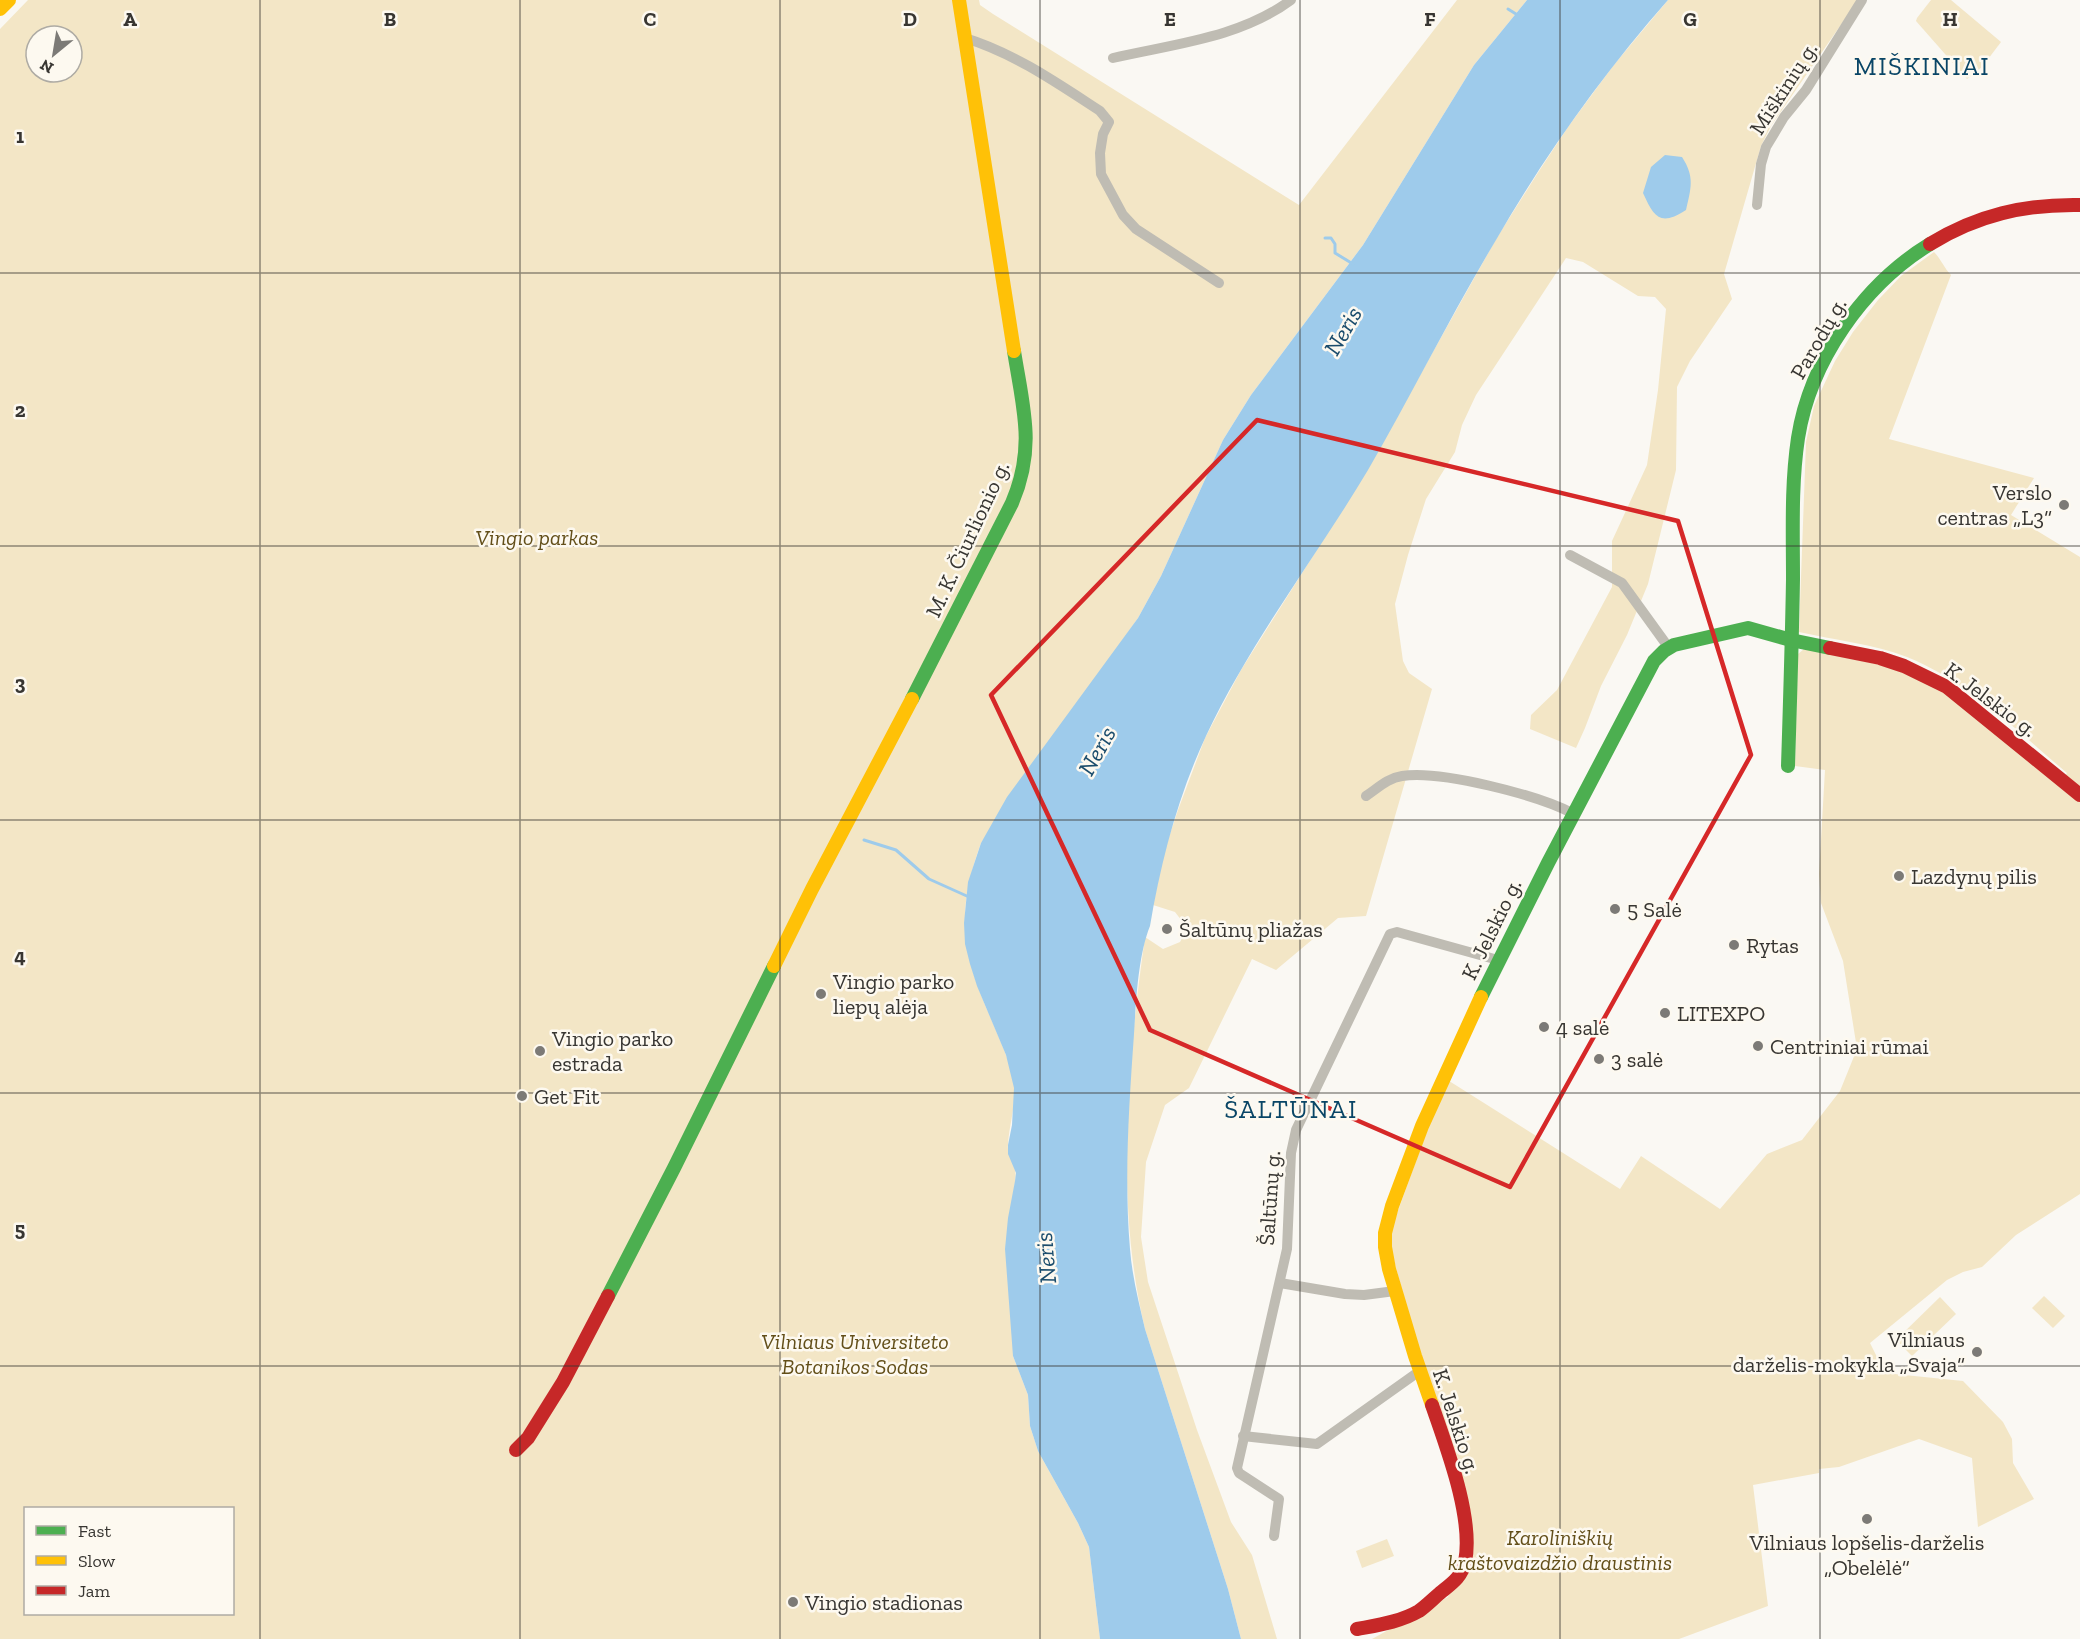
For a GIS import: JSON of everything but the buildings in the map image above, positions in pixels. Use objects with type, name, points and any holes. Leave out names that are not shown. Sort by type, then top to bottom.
[{"type":"main road","points":[[0,9],[9,0]]},
{"type":"main road","name":"M. K. Čiurlionio g.","points":[[516,1450],[538,1423],[568,1371],[674,1168],[812,889],[1007,513],[1025,470],[1028,455],[1026,429],[959,0]]},
{"type":"main road","name":"Parodų g.","points":[[1788,766],[1796,457],[1807,399],[1834,343],[1877,287],[1916,253],[1947,233],[2008,210],[2057,204],[2080,206]]},
{"type":"main road","name":"K. Jelskio g.","points":[[1357,1629],[1386,1624],[1418,1611],[1457,1580],[1466,1561],[1463,1510],[1439,1423],[1420,1373],[1395,1291],[1386,1257],[1386,1224],[1420,1128],[1498,960],[1572,813],[1654,662],[1670,648],[1748,628],[1791,640],[1881,658],[1927,676],[1947,687],[2080,795]]},
{"type":"street","points":[[1113,58],[1248,26],[1272,14],[1291,0]]},
{"type":"street","name":"Miškinių g.","points":[[1757,205],[1761,164],[1766,147],[1784,117],[1806,90],[1862,0]]},
{"type":"street","points":[[965,38],[988,45],[1025,64],[1100,111],[1109,122],[1103,134],[1100,153],[1101,174],[1123,215],[1136,230],[1219,284]]},
{"type":"street","points":[[1570,555],[1622,583],[1670,648]]},
{"type":"street","points":[[1366,796],[1389,780],[1403,776],[1428,776],[1468,782],[1523,795],[1554,804],[1572,813]]},
{"type":"street","name":"Šaltūnų g.","points":[[1274,1536],[1279,1499],[1237,1471],[1243,1436],[1287,1250],[1291,1153],[1296,1130],[1390,934],[1397,932],[1498,960]]},
{"type":"street","points":[[1280,1283],[1345,1294],[1364,1295],[1395,1291]]},
{"type":"street","points":[[1243,1436],[1317,1444],[1413,1375],[1420,1373]]},
{"type":"highlighted area","points":[[1257,420],[1678,521],[1751,755],[1510,1187],[1150,1030],[991,695]]},
{"type":"green space","name":"Vingio parkas","points":[[28,0],[979,0],[980,5],[993,14],[1299,205],[1457,0],[1527,0],[1474,65],[1363,245],[1251,395],[1223,440],[1161,576],[1138,618],[981,843],[973,868],[965,911],[968,950],[980,992],[1007,1059],[1014,1086],[1008,1148],[1016,1175],[1013,1356],[1028,1395],[1030,1426],[1038,1451],[1089,1547],[1100,1639],[0,1639],[0,29]]},
{"type":"green space","points":[[1668,0],[1858,0],[1771,126],[1761,146],[1724,274],[1732,299],[1690,361],[1677,387],[1676,470],[1648,584],[1627,635],[1601,686],[1576,748],[1530,729],[1531,715],[1557,690],[1612,587],[1612,541],[1647,465],[1658,390],[1666,309],[1655,297],[1638,296],[1583,262],[1566,258],[1476,395],[1462,425],[1455,452],[1426,499],[1408,555],[1395,604],[1403,661],[1409,673],[1432,689],[1366,916],[1338,918],[1276,970],[1252,959],[1189,1088],[1165,1105],[1146,1162],[1141,1237],[1148,1282],[1197,1430],[1231,1522],[1252,1555],[1277,1639],[1241,1639],[1228,1589],[1145,1329],[1130,1233],[1127,1183],[1129,1084],[1145,937],[1163,949],[1180,942],[1186,931],[1185,925],[1175,912],[1153,905],[1164,852],[1205,738],[1241,670],[1367,470],[1496,239],[1539,171],[1613,66]]},
{"type":"green space","points":[[1931,0],[1951,0],[2001,42],[1982,67],[1967,79],[1916,21]]},
{"type":"green space","points":[[1934,252],[1951,275],[1889,439],[2034,478],[2011,515],[2080,557],[2080,790],[2064,777],[2067,773],[2011,724],[1972,694],[1930,667],[1881,649],[1799,632],[1806,442],[1814,406],[1835,361],[1853,332],[1878,300],[1901,276]]},
{"type":"green space","name":"Karoliniškių kraštovaizdžio draustinis","points":[[1804,649],[1886,666],[1939,688],[2080,801],[2080,1194],[2016,1235],[1982,1267],[1963,1272],[1947,1280],[1870,1343],[1885,1373],[1963,1381],[2003,1422],[2012,1439],[2013,1463],[2034,1499],[1978,1527],[1972,1458],[1919,1439],[1839,1467],[1819,1469],[1819,1473],[1753,1485],[1768,1606],[1679,1639],[1372,1639],[1448,1597],[1470,1542],[1388,1238],[1446,1079],[1620,1189],[1641,1156],[1720,1209],[1767,1154],[1802,1140],[1840,1091],[1857,1049],[1843,961],[1821,903],[1819,874],[1825,770],[1795,766],[1798,654]]},
{"type":"green space","points":[[2044,1296],[2065,1316],[2053,1328],[2032,1308]]},
{"type":"green space","points":[[1940,1297],[1956,1314],[1912,1356],[1896,1340]]},
{"type":"green space","points":[[1387,1539],[1394,1556],[1362,1568],[1356,1551]]},
{"type":"water","name":"Neris","points":[[1527,0],[1668,0],[1598,86],[1555,146],[1515,208],[1463,297],[1368,470],[1242,667],[1206,736],[1179,805],[1159,877],[1138,979],[1127,1168],[1130,1249],[1145,1329],[1228,1589],[1241,1639],[1100,1639],[1089,1547],[1038,1451],[1030,1426],[1028,1395],[1013,1356],[1005,1249],[1016,1173],[1008,1154],[1014,1088],[1006,1055],[977,986],[965,944],[964,923],[968,882],[981,843],[1007,797],[1138,618],[1161,576],[1223,440],[1251,395],[1363,245],[1474,65]]},
{"type":"water","points":[[1665,155],[1682,157],[1689,171],[1691,183],[1686,210],[1670,218],[1659,217],[1643,193],[1651,167]]},
{"type":"waterway","points":[[1508,9],[1516,14]]},
{"type":"waterway","points":[[1325,238],[1331,238],[1335,244],[1335,253],[1353,264]]},
{"type":"waterway","points":[[864,840],[896,850],[929,879],[969,897]]},
{"type":"traffic: fast","points":[[1788,766],[1793,603],[1793,491],[1798,438],[1804,409],[1827,354],[1862,303],[1906,261],[1930,244]]},
{"type":"traffic: fast","points":[[912,699],[1012,503],[1019,483],[1026,445],[1024,409],[1014,351]]},
{"type":"traffic: fast","points":[[1481,997],[1654,661],[1674,645],[1748,628],[1830,648]]},
{"type":"traffic: fast","points":[[608,1296],[774,966]]},
{"type":"traffic: slow","points":[[0,9],[9,0]]},
{"type":"traffic: slow","points":[[959,0],[1014,351]]},
{"type":"traffic: slow","points":[[774,966],[912,699]]},
{"type":"traffic: slow","points":[[1432,1405],[1389,1269],[1385,1233],[1392,1206],[1422,1126],[1481,997]]},
{"type":"traffic: jam","points":[[1930,244],[1966,226],[2002,213],[2040,207],[2080,205]]},
{"type":"traffic: jam","points":[[1830,648],[1880,658],[1904,666],[1947,687],[2080,795]]},
{"type":"traffic: jam","points":[[516,1450],[528,1438],[563,1382],[608,1296]]},
{"type":"traffic: jam","points":[[1357,1629],[1397,1620],[1419,1611],[1456,1580],[1464,1567],[1467,1544],[1462,1504],[1451,1461],[1432,1405]]},
{"type":"place","name":"Verslo centras „L3“","points":[[2064,505]]},
{"type":"place","name":"Lazdynų pilis","points":[[1899,876]]},
{"type":"place","name":"5 Salė","points":[[1615,909]]},
{"type":"place","name":"Šaltūnų pliažas","points":[[1167,929]]},
{"type":"place","name":"Rytas","points":[[1734,945]]},
{"type":"place","name":"Vingio parko liepų alėja","points":[[821,994]]},
{"type":"place","name":"LITEXPO","points":[[1665,1013]]},
{"type":"place","name":"4 salė","points":[[1544,1027]]},
{"type":"place","name":"Centriniai rūmai","points":[[1758,1046]]},
{"type":"place","name":"Vingio parko estrada","points":[[540,1051]]},
{"type":"place","name":"3 salė","points":[[1599,1059]]},
{"type":"place","name":"Get Fit","points":[[522,1096]]},
{"type":"place","name":"Vilniaus darželis-mokykla „Svaja“","points":[[1977,1352]]},
{"type":"place","name":"Vilniaus lopšelis-darželis „Obelėlė“","points":[[1867,1519]]},
{"type":"place","name":"Vingio stadionas","points":[[793,1602]]},
{"type":"district","name":"MIŠKINIAI","points":[[1922,66]]},
{"type":"district","name":"ŠALTŪNAI","points":[[1291,1109]]},
{"type":"park label","name":"Vilniaus Universiteto Botanikos Sodas","points":[[855,1354]]}]
